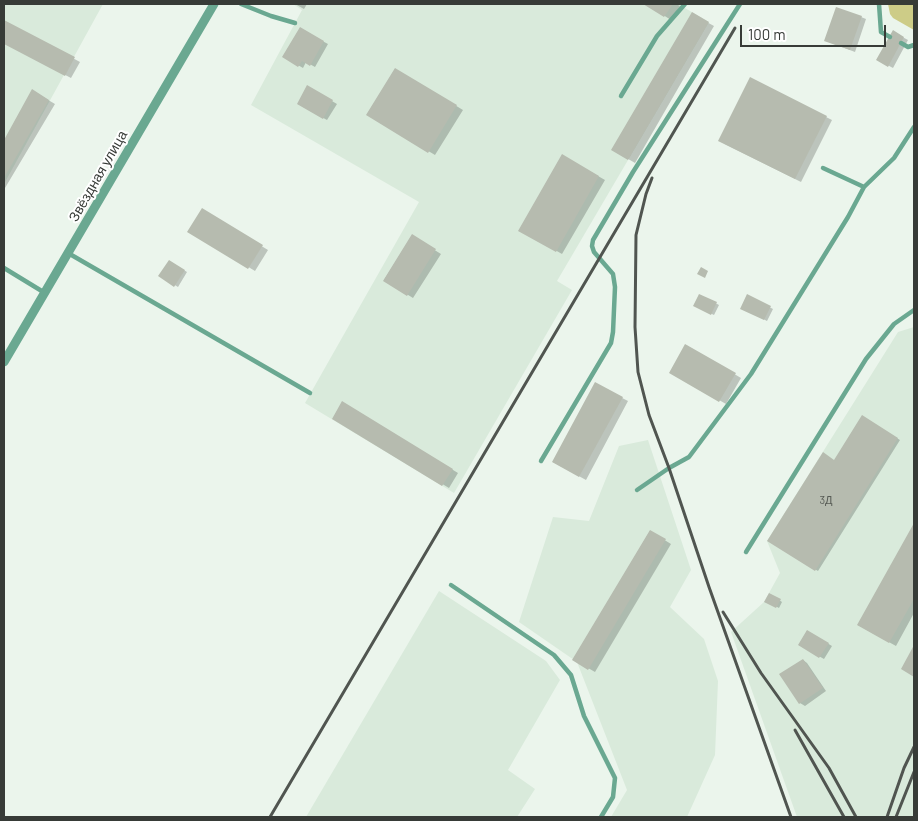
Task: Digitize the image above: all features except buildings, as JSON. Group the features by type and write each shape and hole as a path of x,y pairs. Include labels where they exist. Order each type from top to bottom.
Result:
{"street":[{"name":"Звёздная улица","path":"4,362 214,4"}],"lane":[{"path":"241,4 295,23"},
{"path":"621,96 657,36 684,4"},
{"path":"541,461 611,343 614,323 615,287 613,274 594,252 592,240 740,4"},
{"path":"879,4 881,32 890,36"},
{"path":"901,43 908,47 914,45"},
{"path":"637,490 688,457 751,374 848,217 864,187 894,158 914,127"},
{"path":"823,168 864,187"},
{"path":"68,253 310,393"},
{"path":"4,268 44,293"},
{"path":"746,552 866,359 894,324 914,310"},
{"path":"451,585 554,654 571,675 584,716 615,778 612,797 601,817"}],"shaded area":[{"path":"4,4 103,4 4,184"},
{"path":"293,4 678,4 709,22 557,281 572,290 454,493 305,403 419,202 251,105 302,10"},
{"path":"888,4 914,4 914,30 893,18"},
{"path":"914,327 914,817 797,817 731,632 764,602 780,573 767,541 898,332"},
{"path":"648,440 691,570 670,607 704,639 718,681 715,755 687,817 611,817 627,790 577,662 519,622 553,517 589,521 619,446"},
{"path":"439,591 546,661 560,680 508,770 535,789 517,817 306,817"}],"railway":[{"path":"270,817 735,28"},
{"path":"652,178 636,235 635,327 638,372 649,415 791,817"},
{"path":"723,612 761,673 829,768 856,817"},
{"path":"795,730 844,817"},
{"path":"887,817 904,768 914,747"},
{"path":"896,817 914,772"}]}
